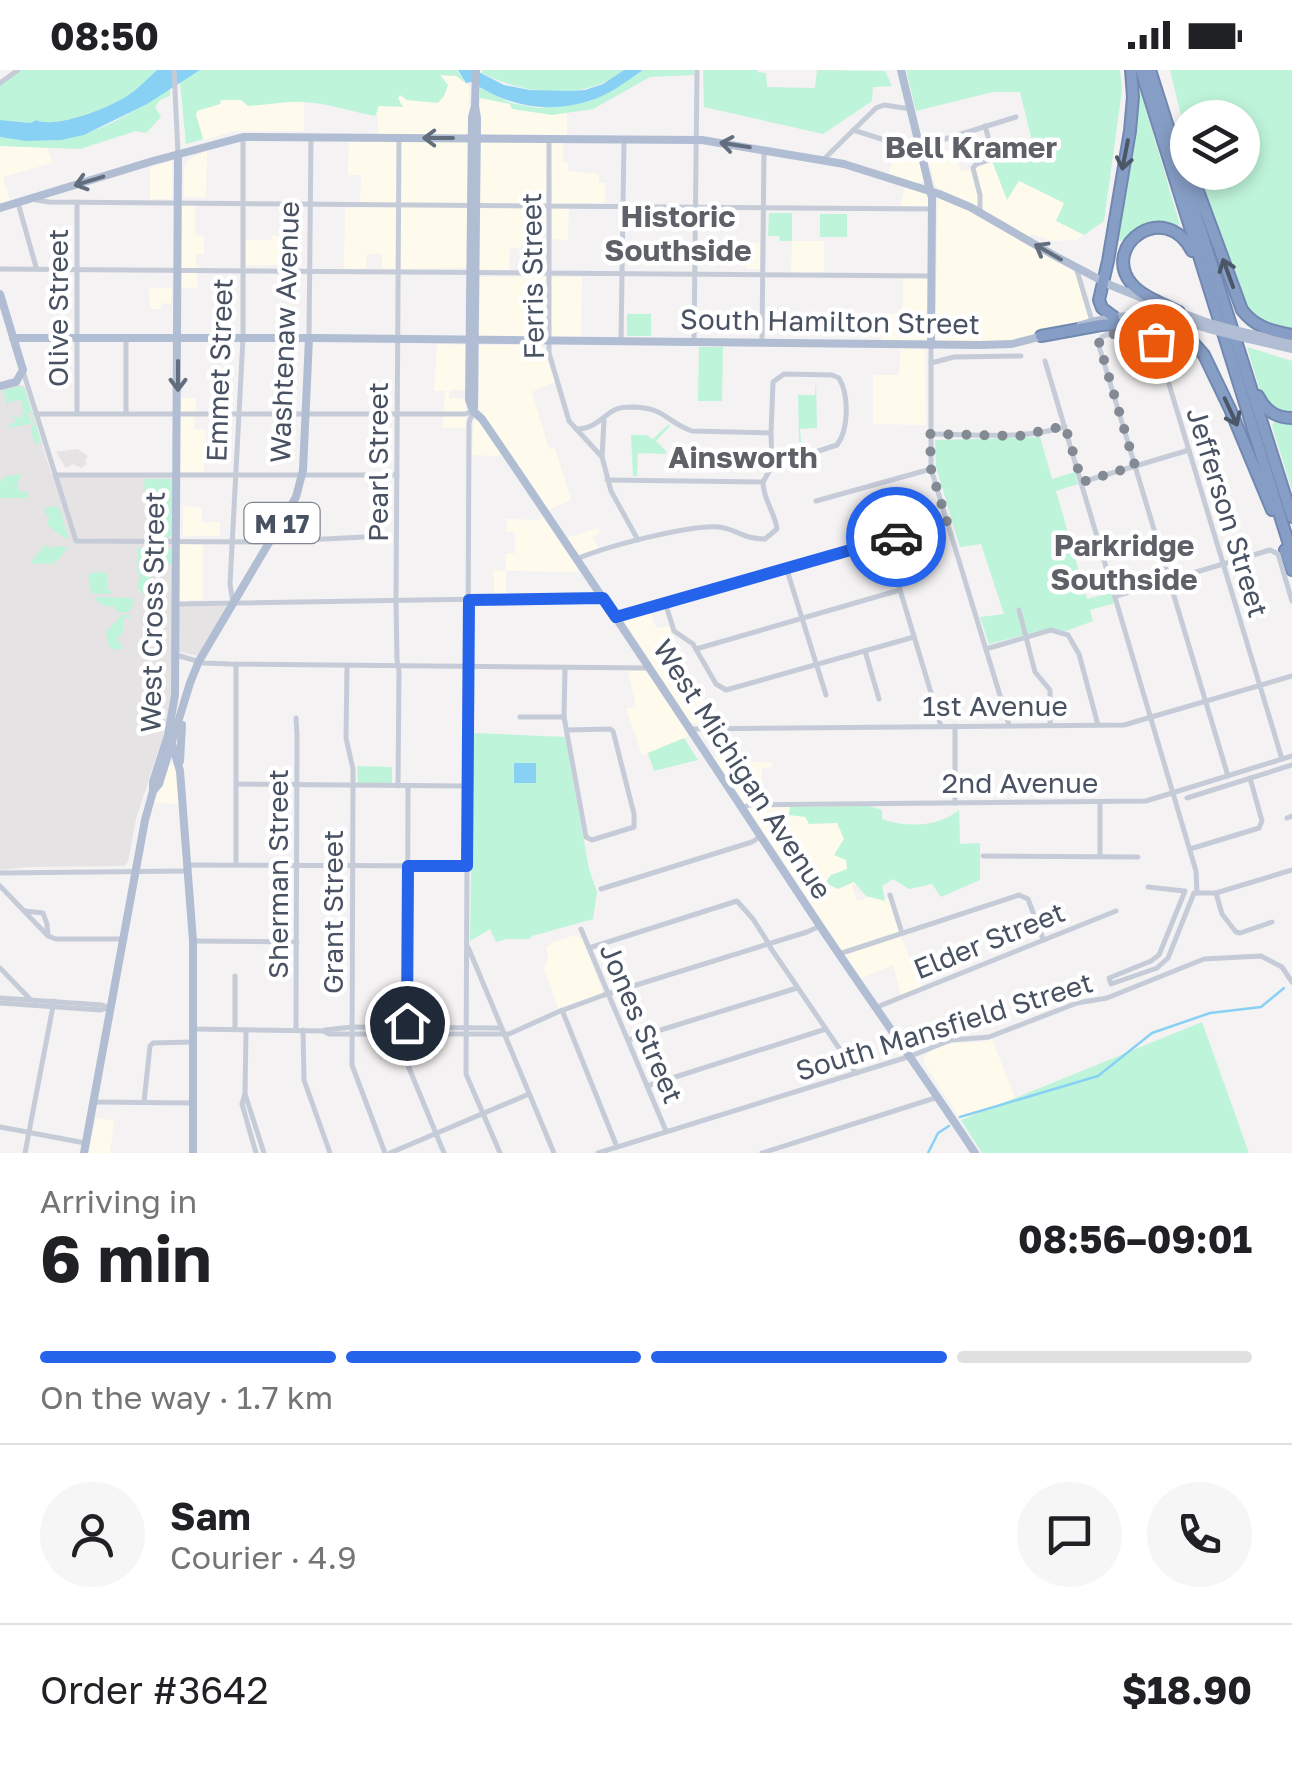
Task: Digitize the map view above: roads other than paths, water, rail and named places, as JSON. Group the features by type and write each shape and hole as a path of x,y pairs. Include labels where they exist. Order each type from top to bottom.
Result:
{"highway":[{"path":"1114,317 1099,304 1132,113 1131,70"},
{"path":"1141,70 1292,554"},
{"path":"1152,70 1170,117"},
{"path":"1152,70 1292,517"},
{"path":"1197,190 1242,310 1261,327 1292,335"},
{"path":"1180,316 1132,285 1124,266 1128,244 1151,228 1174,230 1186,239 1205,275"},
{"path":"1041,336 1133,323 1175,330 1194,342 1204,355 1250,454 1292,570"},
{"path":"1248,378 1266,409 1292,418"}],"main road":[{"path":"473,411 472,117 476,70"},
{"path":"901,70 932,191 931,345"},
{"path":"0,208 242,137 696,140 844,164 932,191 980,212 1103,281 1180,316 1292,346"},
{"name":"West Cross Street","path":"178,154 177,604 170,739 180,770 194,941 192,1153"},
{"path":"0,294 23,370 16,382 0,387"},
{"name":"South Hamilton Street","path":"13,338 1003,345 1114,317 1180,316"},
{"name":"Washtenaw Avenue","path":"84,1148 153,782 199,661 295,500 302,474 309,338"},
{"name":"West Michigan Avenue","path":"473,411 578,559 975,1153"},
{"path":"180,770 187,695"},
{"name":"Washtenaw Avenue","path":"153,791 166,764 170,739"},
{"path":"166,764 172,762 180,770"}],"street":[{"path":"0,83 18,70"},
{"name":"West Cross Street","path":"174,70 178,154"},
{"path":"694,342 697,70"},
{"path":"824,160 882,105 912,109"},
{"path":"853,130 908,148 1016,116"},
{"path":"985,126 994,158"},
{"name":"Emmet Street","path":"233,603 230,584 242,338 242,137"},
{"name":"Washtenaw Avenue","path":"309,338 311,137"},
{"name":"Pearl Street","path":"398,786 399,138"},
{"name":"Ferris Street","path":"549,138 549,353 565,410 576,430 602,457"},
{"path":"622,341 624,139"},
{"path":"980,212 973,168 1024,149"},
{"path":"762,342 764,150"},
{"path":"32,199 932,209"},
{"name":"Olive Street","path":"76,413 77,202"},
{"path":"18,203 37,268"},
{"path":"1076,267 1092,321"},
{"path":"0,269 932,276"},
{"name":"Jefferson Street","path":"1135,466 1099,346 1102,337 1111,334 1132,332 1154,337 1282,759"},
{"path":"126,338 126,413"},
{"path":"931,345 931,469 1008,724"},
{"path":"931,363 954,357 1021,356"},
{"path":"1045,361 1196,870 1196,893 1168,958 1157,968 1111,984 1109,978 1159,955 1185,891"},
{"path":"23,370 74,540 232,542 364,537"},
{"path":"578,559 638,540 710,526 724,527 747,538 765,539 777,529 763,482 772,466 772,390 784,374 832,374 839,378 844,390 842,439 831,449 772,466"},
{"path":"0,387 27,385"},
{"path":"576,430 594,426 620,408 645,407 658,410 692,432 771,434"},
{"path":"36,414 473,411"},
{"path":"473,411 466,1074 500,1153"},
{"path":"605,418 602,457 607,480 638,540"},
{"path":"930,434 1019,436 1065,426"},
{"path":"1082,482 1189,450"},
{"path":"1135,466 1228,776"},
{"path":"816,501 931,469"},
{"path":"54,475 397,474"},
{"path":"607,480 763,482"},
{"path":"616,617 947,522"},
{"path":"885,540 940,726"},
{"path":"1116,596 1270,550 1278,554 1292,601"},
{"path":"786,568 826,695"},
{"path":"696,649 900,590"},
{"path":"177,604 603,598"},
{"path":"666,602 674,631 696,649 716,684 726,690 914,638"},
{"path":"1018,610 1035,672 1050,690 1050,725"},
{"path":"986,649 1051,630 1068,635 1075,643 1098,725"},
{"path":"866,652 879,699"},
{"path":"176,655 236,664 650,668"},
{"path":"236,664 236,864"},
{"name":"Grant Street","path":"347,665 346,738 352,763 352,1065 388,1153"},
{"path":"565,668 564,718 588,839 630,830 636,823 614,731 567,730"},
{"name":"1st Avenue","path":"690,729 1134,724 1292,676"},
{"path":"520,717 564,718"},
{"name":"Sherman Street","path":"296,718 299,1030 304,1080 330,1153"},
{"path":"955,726 955,803"},
{"name":"2nd Avenue","path":"742,808 1146,801 1292,756"},
{"path":"1187,798 1292,766"},
{"path":"1190,849 1262,825 1250,778"},
{"path":"236,784 468,786"},
{"path":"408,786 408,1067 444,1153"},
{"path":"1100,802 1100,856"},
{"path":"602,889 761,836"},
{"path":"983,856 1138,857"},
{"path":"0,873 135,871 236,864 467,866"},
{"path":"1148,887 1216,893 1292,870"},
{"path":"0,886 48,936 124,939"},
{"path":"1216,893 1222,914 1236,932 1272,922"},
{"path":"840,954 1022,895 1028,899 1044,940"},
{"path":"890,896 902,933"},
{"path":"589,948 733,902 741,903 856,1073"},
{"path":"24,911 43,913 48,936"},
{"name":"Elder Street","path":"877,1007 1116,911"},
{"path":"193,1029 329,1028 509,1034 608,994 820,926"},
{"name":"Jones Street","path":"581,930 666,1132"},
{"path":"194,941 297,942"},
{"path":"466,944 554,1153"},
{"name":"South Mansfield Street","path":"598,1153 911,1056 951,1040 989,1038 1077,1002 1107,998 1204,959 1260,956 1282,968 1292,982"},
{"path":"0,968 31,1002"},
{"path":"236,976 236,1030"},
{"path":"628,1040 796,988"},
{"path":"0,1001 109,1008"},
{"path":"25,1153 53,1004"},
{"path":"562,1010 617,1147"},
{"path":"647,1086 826,1029"},
{"path":"246,1030 245,1094 260,1153"},
{"path":"144,1102 153,1042 193,1042"},
{"path":"388,1153 529,1094"},
{"path":"762,1153 938,1097"},
{"path":"94,1102 192,1103"},
{"path":"0,1127 84,1148"}],"water":[{"path":"157,70 200,70 147,104 84,135 26,141 0,137 0,120 56,122 82,116 127,96"},
{"path":"458,70 475,70 504,85 530,90 568,91 603,84 624,70 643,70 596,98 573,105 543,107 513,102 466,83"},
{"path":"514,763 536,763 536,783 514,783"}],"waterway":[{"path":"960,1117 1098,1076 1152,1033 1210,1013 1261,1007 1284,988"},
{"path":"928,1153 938,1133 949,1126"}],"district":[{"name":"Bell Kramer","path":"971,147"},
{"name":"Historic Southside","path":"678,233"},
{"name":"Ainsworth","path":"743,457"},
{"name":"Parkridge Southside","path":"1124,562"}]}
